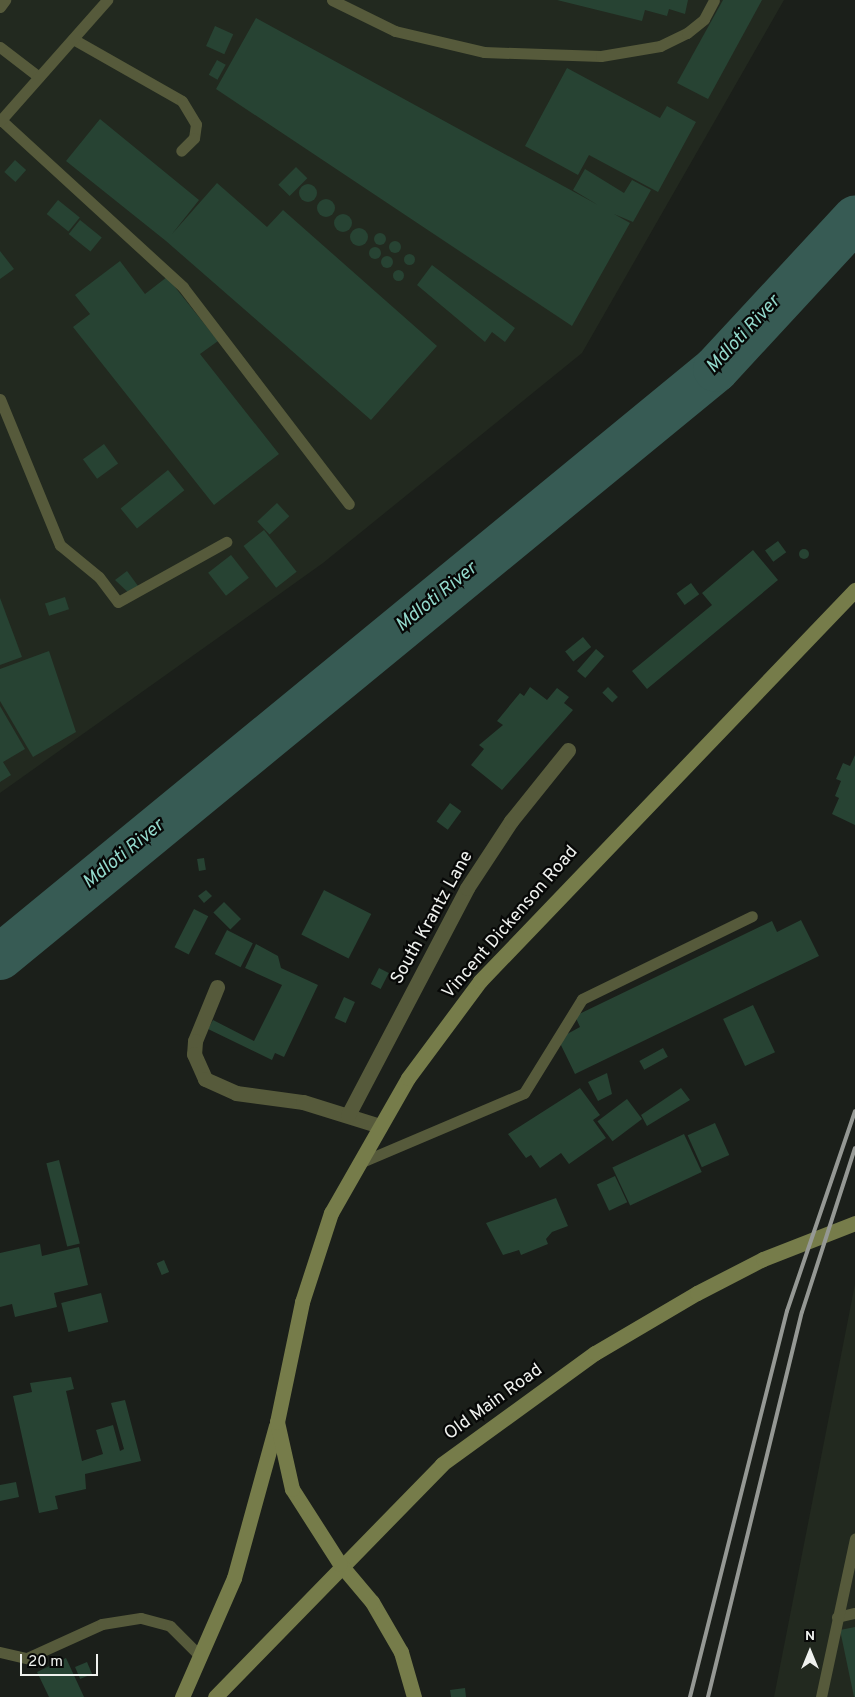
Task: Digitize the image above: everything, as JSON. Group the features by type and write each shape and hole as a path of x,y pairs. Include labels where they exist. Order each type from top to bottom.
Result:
{"main road":[{"name":"Vincent Dickenson Road","path":"414,1697 400,1652 372,1602 340,1564 292,1489 277,1422 302,1302 331,1213 357,1164 408,1078 487,974 855,590"},
{"name":"Old Main Road","path":"215,1697 340,1564 442,1464 595,1353 762,1259 855,1223"},
{"path":"182,1697 234,1578 277,1422"}],"street":[{"name":"South Krantz Lane","path":"348,1115 467,888 511,821 568,750"},
{"path":"217,987 195,1041 194,1054 205,1079 236,1093 302,1102 380,1126"}],"lane":[{"path":"0,7 5,0"},
{"path":"107,0 0,121 183,287 350,504"},
{"path":"332,0 394,31 484,52 602,56 660,46 688,33 704,19 714,0"},
{"path":"73,39 182,101 196,124 194,138 181,151"},
{"path":"0,47 39,76"},
{"path":"0,398 60,545 99,577 114,600 126,601 226,542"},
{"path":"357,1164 524,1093 582,999 752,916"},
{"path":"821,1697 855,1539"},
{"path":"837,1617 855,1613"},
{"path":"0,1652 27,1658 102,1624 141,1618 170,1626 201,1657"}],"shaded area":[{"path":"0,0 784,0 582,353 323,563 0,793"},
{"path":"855,1284 855,1697 774,1697"}],"building":[{"path":"557,0 688,0 685,14 669,9 667,16 645,10 642,21"},
{"path":"723,0 762,0 708,99 677,83"},
{"path":"256,18 598,205 573,190 585,169 624,193 632,180 651,190 633,222 614,214 630,223 572,326 216,89"},
{"path":"215,26 233,34 224,54 206,46"},
{"path":"217,60 226,65 218,80 209,75"},
{"path":"567,68 660,118 667,106 696,122 658,192 589,155 578,175 525,146"},
{"path":"100,119 199,200 172,234 217,183 267,227 283,210 437,346 371,420 166,241 66,161"},
{"path":"15,160 26,170 15,182 4,172"},
{"path":"296,167 307,178 290,196 278,185"},
{"path":"308,184 314,187 317,193 314,199 308,202 302,199 299,193 302,187"},
{"path":"326,199 332,202 335,208 332,214 326,217 320,214 317,208 320,202"},
{"path":"58,200 80,218 68,232 47,214"},
{"path":"343,214 349,217 352,223 349,229 343,232 337,229 334,223 337,217"},
{"path":"80,220 102,238 90,252 69,234"},
{"path":"359,228 365,231 368,237 365,243 359,246 353,243 350,237 353,231"},
{"path":"380,233 386,239 380,245 374,239"},
{"path":"395,241 401,247 395,253 389,247"},
{"path":"375,247 381,253 375,259 369,253"},
{"path":"0,251 14,269 0,279"},
{"path":"409,253 415,259 409,265 403,259"},
{"path":"387,256 393,262 387,268 381,262"},
{"path":"120,261 145,294 167,277 218,341 200,354 279,454 214,505 73,327 90,314 75,295"},
{"path":"432,265 515,328 505,342 492,332 485,342 417,285"},
{"path":"398,269 404,275 398,281 392,275"},
{"path":"104,444 118,463 97,479 83,459"},
{"path":"168,470 184,490 137,529 121,508"},
{"path":"277,503 289,516 270,535 257,521"},
{"path":"264,530 297,572 276,588 244,546"},
{"path":"778,541 786,552 773,562 765,550"},
{"path":"804,549 809,554 804,559 799,554"},
{"path":"753,550 778,580 647,689 632,671 712,605 702,593"},
{"path":"231,555 249,578 226,596 208,573"},
{"path":"127,571 141,590 132,596 115,580"},
{"path":"691,583 699,594 685,605 676,594"},
{"path":"65,597 69,609 49,616 45,603"},
{"path":"0,598 22,657 0,665"},
{"path":"583,637 591,647 573,662 565,651"},
{"path":"596,649 604,656 585,678 577,671"},
{"path":"49,651 76,732 33,757 0,701 0,669"},
{"path":"530,687 547,700 557,688 569,697 564,703 573,710 502,790 471,765 484,749 479,745 503,725 497,721 520,693 524,696"},
{"path":"608,687 618,697 612,703 602,693"},
{"path":"0,706 25,749 3,762 11,775 0,782"},
{"path":"855,755 855,825 832,814 839,798 835,796 841,781 836,779 843,763 850,766"},
{"path":"450,803 461,811 448,830 436,822"},
{"path":"204,858 206,870 199,871 197,859"},
{"path":"206,890 212,896 204,903 198,896"},
{"path":"324,890 371,914 349,959 301,935"},
{"path":"224,902 241,919 230,930 213,913"},
{"path":"194,909 208,916 189,955 174,947"},
{"path":"801,920 819,956 575,1074 558,1039 580,1027 575,1016 772,921 777,932"},
{"path":"227,930 253,943 241,967 215,954"},
{"path":"256,944 278,956 281,968 318,985 284,1057 275,1053 272,1060 208,1029 213,1020 254,1041 282,985 245,968"},
{"path":"379,968 389,973 381,989 371,984"},
{"path":"344,997 355,1002 346,1023 335,1018"},
{"path":"753,1005 775,1052 745,1066 723,1019"},
{"path":"663,1048 668,1057 644,1070 639,1061"},
{"path":"607,1073 612,1094 598,1101 588,1082"},
{"path":"580,1088 600,1115 593,1120 606,1138 569,1164 561,1153 540,1168 531,1155 526,1158 508,1134"},
{"path":"681,1088 690,1100 647,1126 641,1115"},
{"path":"627,1099 642,1119 612,1141 597,1121"},
{"path":"715,1123 729,1155 702,1167 688,1135"},
{"path":"684,1134 702,1172 630,1205 612,1167"},
{"path":"59,1160 80,1243 67,1247 46,1163"},
{"path":"615,1176 627,1202 609,1211 597,1184"},
{"path":"556,1198 568,1226 552,1232 546,1239 548,1244 521,1255 519,1250 503,1255 486,1223"},
{"path":"40,1244 42,1256 79,1247 88,1285 54,1293 57,1307 15,1317 12,1304 0,1307 0,1253"},
{"path":"164,1260 169,1272 162,1275 157,1263"},
{"path":"101,1293 108,1322 68,1332 61,1303"},
{"path":"71,1377 74,1389 66,1391 82,1461 103,1454 96,1430 113,1425 120,1451 124,1449 111,1403 125,1400 141,1461 85,1474 86,1489 55,1496 58,1509 39,1513 13,1396 32,1392 30,1383"},
{"path":"16,1482 19,1497 0,1501 0,1485"},
{"path":"855,1627 855,1697 854,1697 840,1630"},
{"path":"66,1658 84,1697 49,1697 37,1672"},
{"path":"87,1662 92,1674 80,1679 75,1667"},
{"path":"465,1688 466,1697 451,1697 450,1690"}],"waterway":[{"name":"Mdloti River","path":"0,957 716,369 855,219"}],"railway":[{"path":"690,1697 787,1311 855,1111"},
{"path":"708,1697 802,1312 855,1148"}]}
